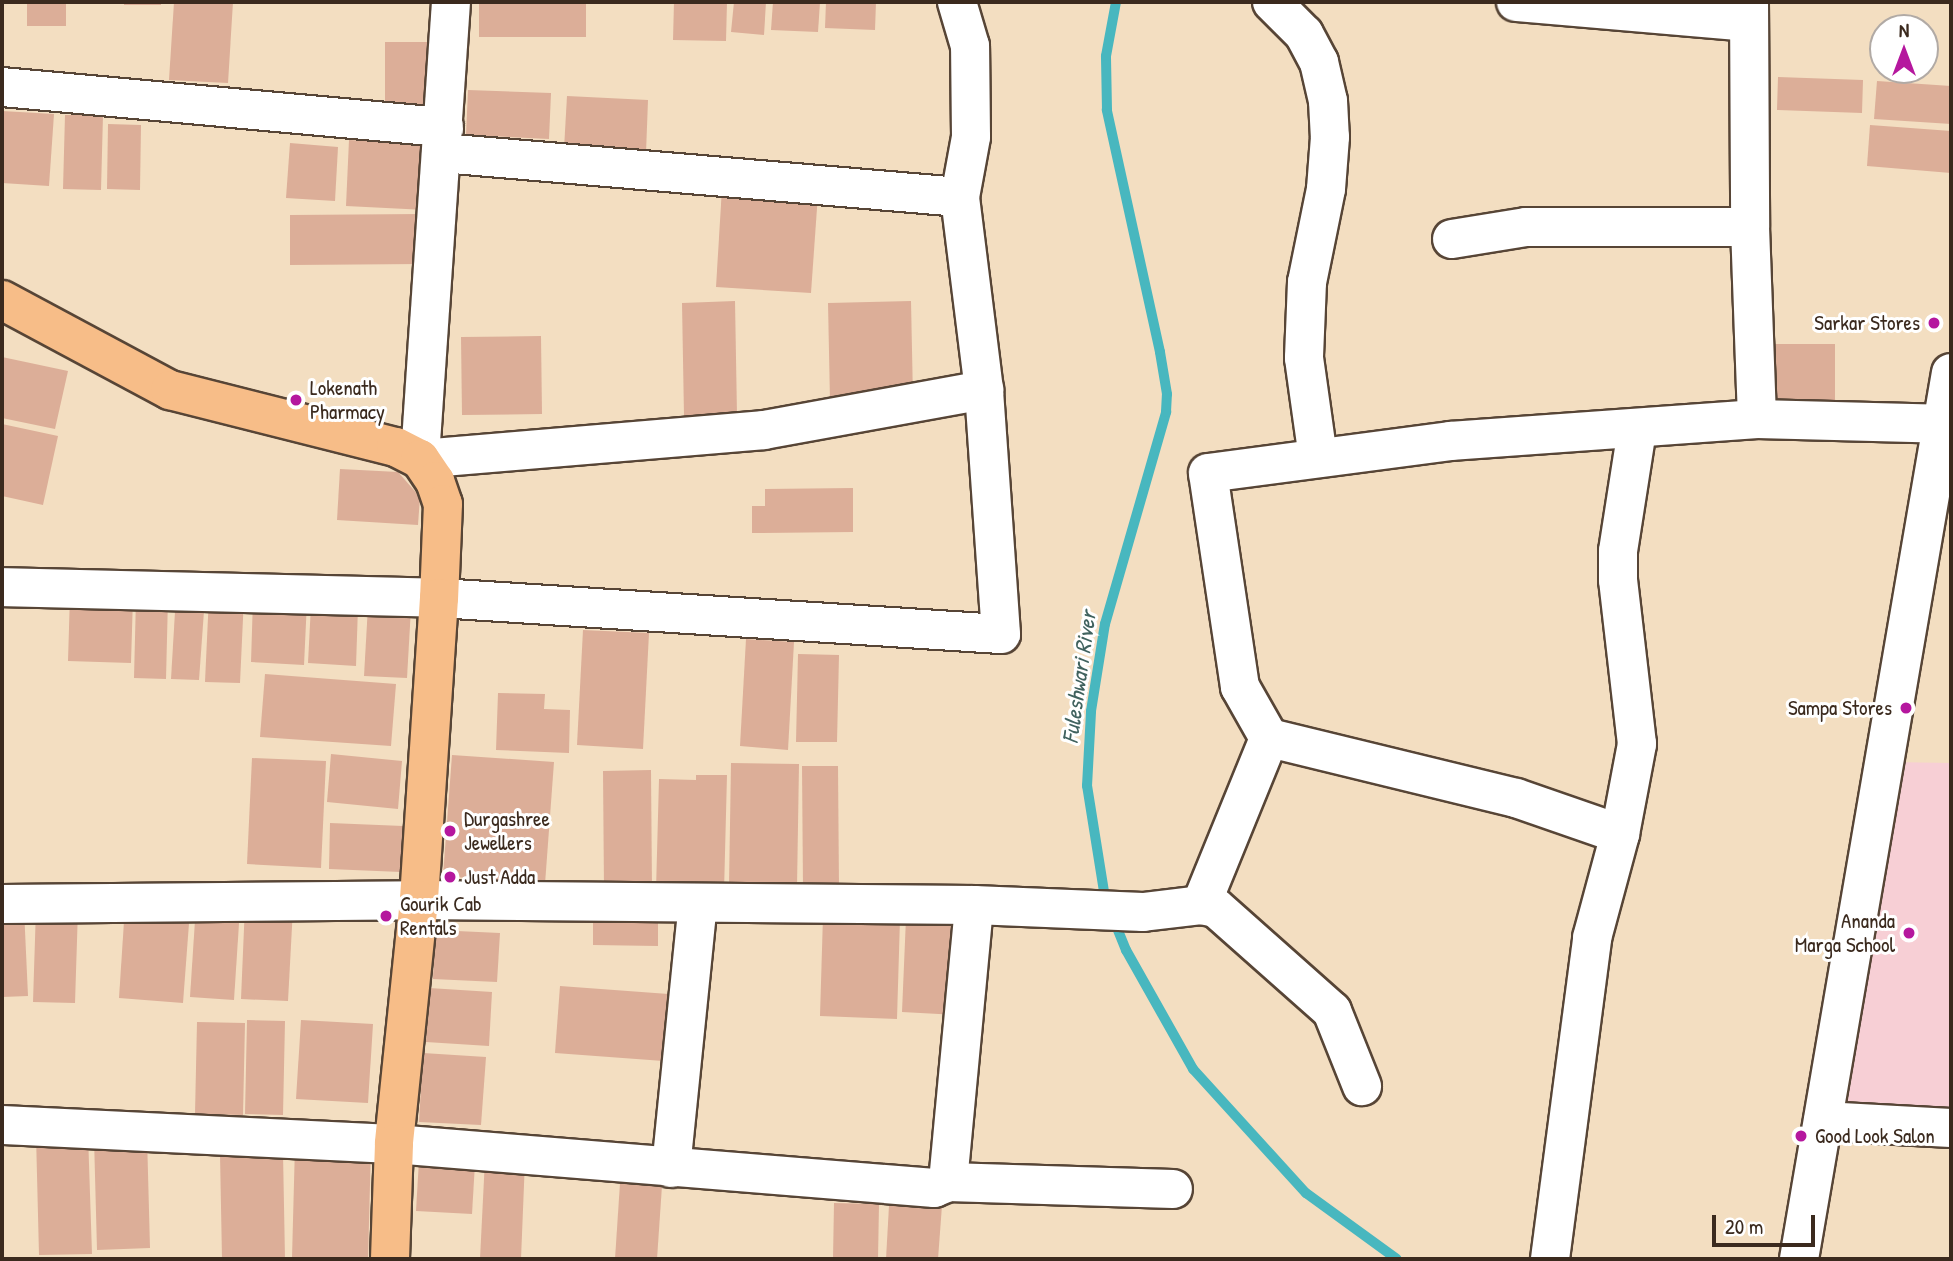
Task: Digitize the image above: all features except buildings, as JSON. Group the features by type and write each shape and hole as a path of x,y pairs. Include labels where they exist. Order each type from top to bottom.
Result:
{"main road":[{"path":"2,300 170,390 366,437 420,459 435,481 443,504 439,598 419,900 394,1144 390,1259"}],"street":[{"path":"451,2 420,459 764,430 984,390"},
{"path":"2,587 439,598 1001,634 984,390 960,197 971,137 970,46 957,2"},
{"path":"1272,2 1304,34 1319,62 1328,101 1330,137 1325,189 1307,282 1304,358 1318,458"},
{"path":"1516,2 1748,12 1750,227 1757,419"},
{"path":"2,87 443,140 960,197"},
{"path":"1452,239 1527,227 1750,227"},
{"path":"1799,1259 1947,424 1951,373"},
{"path":"1620,834 1516,798 1269,738 1240,687 1208,473 1450,441 1757,419 1947,424"},
{"path":"1550,1259 1592,938 1620,834 1637,744 1618,580 1621,529 1637,429"},
{"path":"1201,905 1269,738"},
{"path":"2,904 419,900 974,905 1143,912 1201,905 1216,908 1332,1011 1362,1086"},
{"path":"671,1168 698,903"},
{"path":"948,1182 974,905"},
{"path":"1824,1121 1951,1128"},
{"path":"2,1125 394,1144 934,1188 948,1182 1173,1189"}],"shaded area":[{"name":"Ananda Marga School","path":"1891,762 1951,763 1951,1109 1840,1102"}],"waterway":[{"name":"Fuleshwari River","path":"1106,904 1087,786 1091,711 1105,624 1166,412 1167,394 1107,110 1106,56 1116,2"},
{"name":"Fuleshwari River","path":"1113,918 1126,950 1193,1069 1306,1193 1397,1259"}],"place":[{"name":"Sarkar Stores","path":"1934,323"},
{"name":"Lokenath Pharmacy","path":"296,400"},
{"name":"Sampa Stores","path":"1906,708"},
{"name":"Durgashree Jewellers","path":"450,831"},
{"name":"Just Adda","path":"450,877"},
{"name":"Gourik Cab Rentals","path":"386,916"},
{"name":"Ananda Marga School","path":"1909,933"},
{"name":"Good Look Salon","path":"1801,1136"}]}
